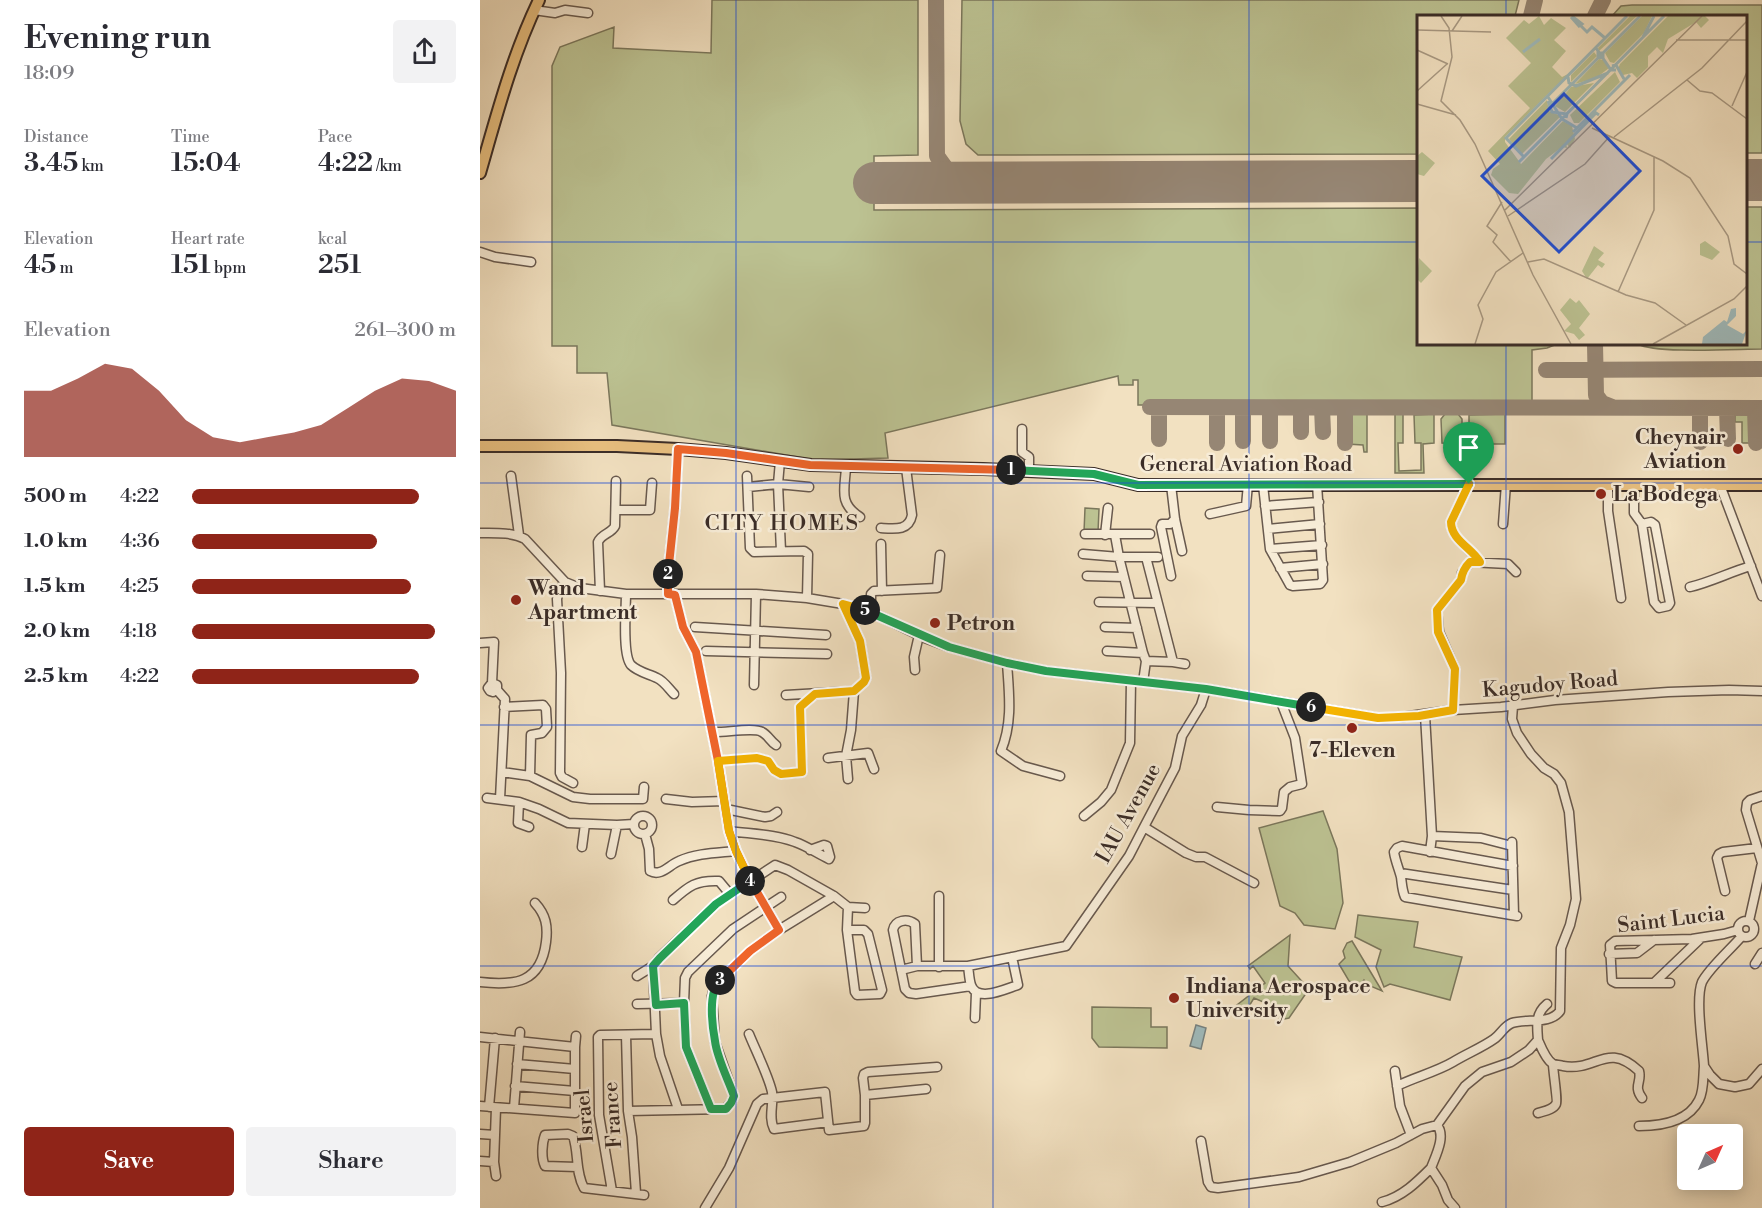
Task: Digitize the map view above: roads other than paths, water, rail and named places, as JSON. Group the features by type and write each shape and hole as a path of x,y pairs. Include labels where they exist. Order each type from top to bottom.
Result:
{"main road":[{"path":"480,173 501,95 519,44 537,5"},
{"name":"General Aviation Road","path":"480,446 617,446 678,449 846,467 1094,474 1138,485 1762,484"}],"street":[{"path":"537,5 555,13 565,10 588,13"},
{"path":"480,252 495,257 531,262"},
{"path":"1022,429 1022,452 1029,457 1029,471"},
{"path":"678,449 669,561 671,595 683,627 696,652 718,761 729,831 750,880 779,930"},
{"path":"780,461 778,484 781,551"},
{"path":"846,467 844,499 852,512 860,517"},
{"path":"881,528 903,528 911,520 906,468"},
{"path":"511,476 519,535"},
{"path":"747,476 750,548 754,552 804,551 808,554 807,598"},
{"path":"600,591 598,542 602,535 615,528 616,481"},
{"path":"616,510 650,510 652,483"},
{"path":"748,487 778,484 809,487"},
{"path":"1210,514 1246,506 1248,504 1248,484"},
{"path":"1263,485 1270,549 1292,586 1320,584 1323,580 1317,484"},
{"path":"1469,484 1451,522 1451,527 1456,537 1480,562"},
{"path":"1503,524 1506,484"},
{"path":"1608,484 1611,535 1621,598"},
{"path":"1634,484 1634,513 1642,524 1654,602 1659,608 1668,606 1670,603 1655,525 1651,522 1642,524"},
{"path":"1720,484 1762,596"},
{"path":"1171,485 1182,552"},
{"path":"1265,506 1319,502"},
{"path":"1108,508 1110,535 1119,557 1144,657 1143,682"},
{"path":"1172,576 1161,527 1162,524 1170,524 1175,519"},
{"path":"1268,529 1320,524"},
{"path":"480,532 519,535 532,545 565,582 559,590 557,599 561,673 560,773 562,777 573,783"},
{"path":"1085,534 1150,534"},
{"path":"881,544 882,591"},
{"path":"1270,549 1322,544"},
{"path":"1083,554 1158,557"},
{"path":"871,612 872,592 936,588 940,555"},
{"path":"1146,557 1173,662"},
{"path":"1648,563 1662,561"},
{"path":"1453,710 1455,669 1438,632 1437,610 1461,580 1462,573 1470,562 1508,564 1516,572"},
{"path":"1280,568 1323,564"},
{"path":"1690,586 1702,584 1729,572 1751,566"},
{"path":"1087,576 1124,577"},
{"name":"Kagudoy Road","path":"565,582 580,588 626,594 756,594 807,598 843,604 871,612 949,647 1007,663 1046,671 1206,689 1378,718 1555,700 1668,692 1762,691"},
{"path":"626,594 625,627 629,661 632,666 661,681 674,694"},
{"path":"754,685 756,594"},
{"path":"1099,602 1157,603"},
{"path":"786,695 854,691 864,682 866,678 860,641 843,604"},
{"path":"694,627 826,635"},
{"path":"1105,627 1137,628"},
{"path":"915,670 914,657 919,635"},
{"path":"480,643 494,642 489,688 505,699 500,799"},
{"path":"706,651 827,654"},
{"path":"1107,651 1185,664"},
{"path":"1007,663 1010,693 1009,722 1001,750 1023,766 1060,776"},
{"path":"1084,816 1111,790 1130,743 1131,681"},
{"name":"IAU Avenue","path":"1012,957 1066,946 1128,856 1144,827 1175,768 1182,736 1201,705 1206,689"},
{"path":"848,779 846,756 854,691"},
{"path":"718,761 757,758 768,761 774,770 781,774 802,772 800,707 815,694"},
{"path":"1217,807 1280,811 1284,792 1302,784 1295,738 1281,702"},
{"path":"504,707 543,705 546,709 547,727 542,733 531,735 530,776"},
{"path":"1397,1086 1450,1064 1494,1039 1507,1026 1526,1020 1537,1021 1551,1018 1560,1011 1561,948 1570,925 1576,899 1569,812 1561,783 1531,754 1517,733 1512,719 1513,705"},
{"path":"1425,715 1432,837 1430,852"},
{"path":"712,732 760,730 776,745"},
{"path":"828,758 868,753 874,769"},
{"path":"502,772 530,776 573,797 643,799"},
{"path":"643,817 644,787"},
{"path":"1749,921 1762,863 1746,810 1750,800 1762,796"},
{"path":"487,798 519,802 539,808 567,823 634,824"},
{"path":"666,799 725,805 765,817 777,812"},
{"path":"519,802 518,823 529,827"},
{"path":"634,824 637,819 648,818 651,829 645,834"},
{"path":"582,847 585,824"},
{"path":"634,824 637,831 645,834"},
{"path":"611,854 616,825"},
{"path":"1144,827 1186,853 1196,857 1205,857 1254,883"},
{"path":"729,831 783,839 810,850"},
{"path":"645,834 649,849 648,866 654,873 660,873 670,865 692,855 736,851"},
{"path":"1432,837 1481,838 1512,844 1513,866 1513,890 1515,916 1405,897 1394,852 1402,846 1513,866"},
{"path":"1725,891 1717,858 1719,854 1757,848"},
{"path":"637,976 653,966 729,893 775,865 834,896 848,907 865,908"},
{"path":"1400,873 1513,890"},
{"path":"672,900 691,885 705,880 719,881 729,893"},
{"path":"628,1111 726,1109 734,1096 715,1042 712,996 715,985 750,951 834,896"},
{"path":"939,896 939,967"},
{"path":"711,1109 686,1047 685,978 688,972 732,928 781,897"},
{"path":"480,982 508,984 531,975 540,964 544,956 547,925 543,912 535,903"},
{"path":"847,930 864,930 868,934 882,990 880,994 857,995 855,992 847,930 848,907"},
{"path":"901,970 917,966 968,966 1012,957 1018,985 982,995 973,989 909,993 905,989 901,970 893,930 894,925 901,921 915,924 917,966"},
{"path":"1740,933 1750,936 1758,931 1749,921"},
{"path":"1639,1126 1668,1123 1691,1110 1700,1097 1704,1066 1699,998 1701,985 1740,933 1741,922 1749,921"},
{"name":"Saint Lucia","path":"1655,982 1616,983 1612,981 1610,945 1615,941 1701,938 1740,933"},
{"path":"1655,982 1701,938"},
{"path":"1609,954 1637,953 1654,940"},
{"path":"1755,964 1762,953"},
{"path":"653,966 656,1034 660,1056 678,1109"},
{"path":"968,966 973,989 975,1018"},
{"path":"1655,982 1670,983"},
{"path":"637,1004 684,1003"},
{"path":"1538,1113 1552,1109 1556,1104 1553,1064 1538,1040 1538,1014 1547,1004"},
{"path":"626,1035 656,1034"},
{"path":"749,1034 770,1086 774,1129 828,1122"},
{"name":"Israel","path":"612,1191 599,1115 598,1037 600,1035 626,1035"},
{"name":"France","path":"612,1191 640,1194 628,1111 626,1035"},
{"path":"480,1037 519,1036 575,1047"},
{"path":"514,1108 519,1036"},
{"path":"488,1107 575,1113 576,1036"},
{"path":"495,1038 488,1107 495,1135 496,1176"},
{"path":"1437,1125 1465,1086 1482,1072 1511,1062 1529,1050 1538,1040"},
{"path":"1553,1064 1580,1066 1613,1056 1625,1060 1639,1071 1637,1085 1638,1093 1642,1098"},
{"path":"517,1064 575,1069"},
{"path":"1704,1066 1719,1084 1735,1087 1749,1084 1762,1069"},
{"path":"705,1208 729,1168 757,1104 763,1099 825,1092 830,1131 864,1126 866,1095 864,1074 868,1071 937,1067"},
{"path":"1395,1071 1400,1106 1411,1135"},
{"path":"515,1086 574,1091"},
{"path":"866,1095 926,1089"},
{"path":"1201,1141 1208,1182 1211,1187 1218,1188 1299,1177 1350,1162 1434,1124 1437,1125"},
{"path":"1382,1202 1402,1194 1431,1168 1440,1139 1441,1131 1437,1125"},
{"path":"480,1134 495,1135"},
{"path":"577,1167 545,1166 543,1140 545,1135 568,1134 573,1136 577,1167 584,1188 612,1191"},
{"path":"480,1161 494,1162"},
{"path":"1431,1168 1448,1200 1455,1208"}],"water":[{"path":"1196,1025 1206,1028 1201,1049 1190,1046"}],"place":[{"name":"Cheynair Aviation","path":"1738,449"},
{"name":"La Bodega","path":"1601,494"},
{"name":"Wand Apartment","path":"516,600"},
{"name":"Petron","path":"935,623"},
{"name":"7-Eleven","path":"1352,728"},
{"name":"Indiana Aerospace University","path":"1174,998"}],"district":[{"name":"CITY HOMES","path":"782,522"}]}
